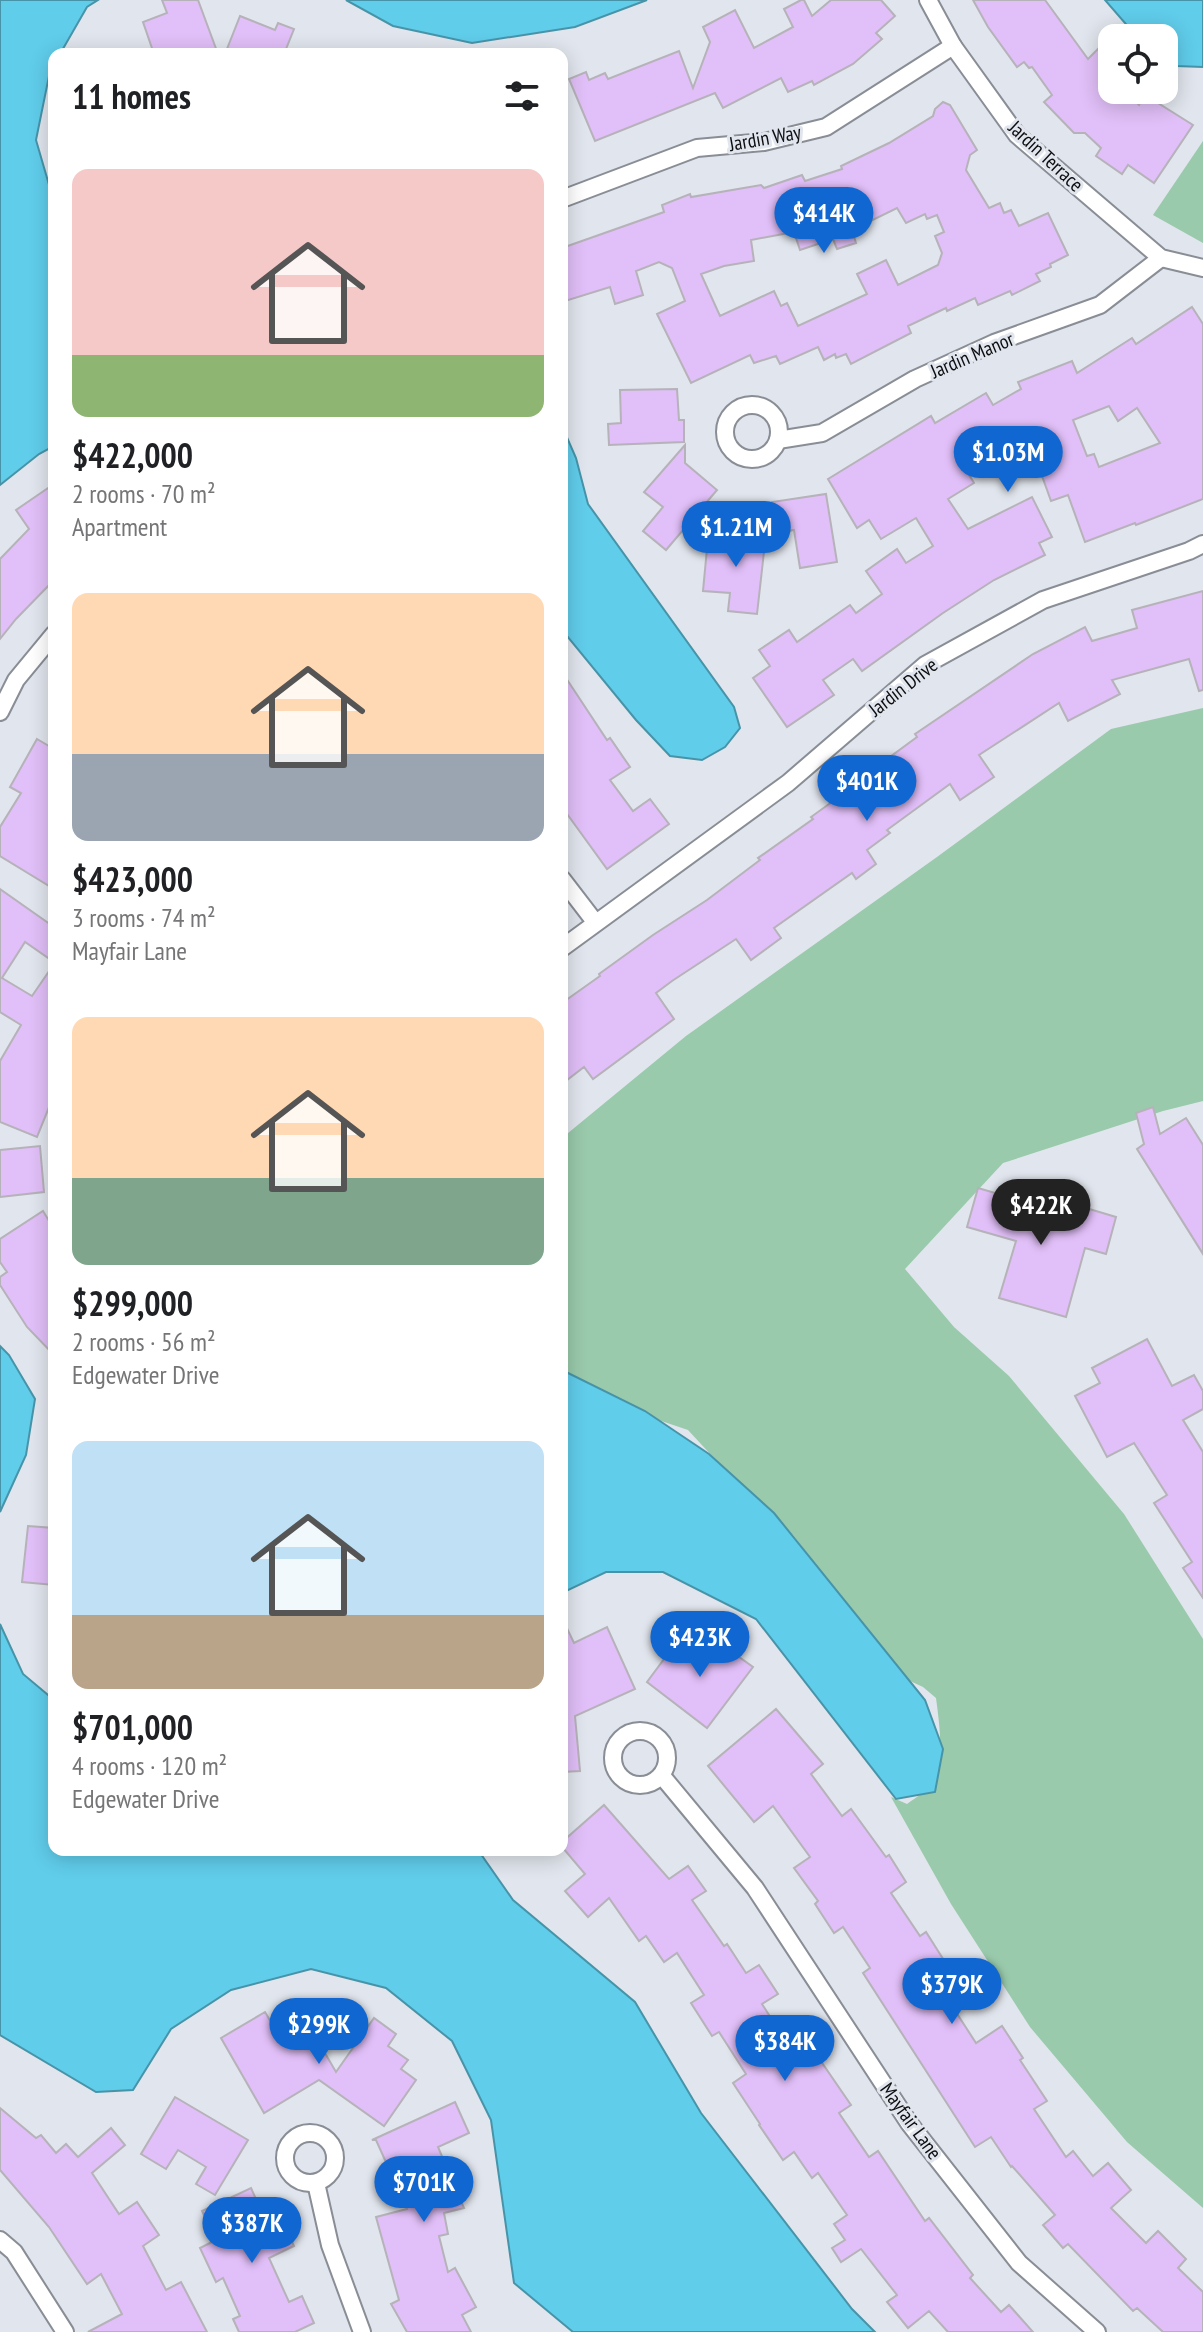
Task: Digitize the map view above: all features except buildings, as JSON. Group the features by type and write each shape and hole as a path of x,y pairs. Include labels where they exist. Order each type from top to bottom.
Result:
{"street":[{"name":"Jardin Terrace","path":"928,0 953,46 1017,135 1161,258 1203,268"},
{"name":"Jardin Way","path":"568,197 697,148 764,142 826,127 953,46"},
{"name":"Jardin Manor","path":"778,440 822,433 915,379 994,343 1100,305 1161,258"},
{"name":"Jardin Drive","path":"568,943 788,783 925,665 1043,600 1203,544"},
{"path":"0,712 16,680 48,641"},
{"path":"568,887 595,922"},
{"name":"Mayfair Lane","path":"662,1776 755,1888 909,2123 1019,2263 1097,2332"},
{"path":"316,2183 330,2245 362,2332"},
{"path":"0,2240 14,2252 65,2332"}],"green space":[{"path":"1203,141 1203,243 1153,215"},
{"path":"1203,708 1203,1101 1003,1163 905,1269 954,1327 1009,1376 1124,1514 1203,1639 1203,2208 1127,2142 1030,2027 951,1904 891,1797 907,1804 928,1789 936,1777 940,1749 936,1698 923,1687 880,1667 841,1618 817,1566 793,1535 775,1524 688,1430 605,1402 568,1384 568,1133 686,1036 1111,729"}],"water":[{"path":"0,0 98,0 87,7 63,48 48,48 48,81 36,140 48,181 48,449 0,485"},
{"path":"346,0 647,0 575,27 472,43 393,26"},
{"path":"1105,0 1203,0 1203,67 1178,66 1178,24 1126,24"},
{"path":"568,440 588,504 734,707 740,728 725,747 702,760 670,756 568,637"},
{"path":"0,1346 9,1355 35,1399 26,1455 0,1512"},
{"path":"568,1373 645,1411 709,1454 774,1513 925,1700 943,1749 935,1792 896,1799 756,1619 663,1572 606,1572 568,1590"},
{"path":"0,1624 23,1674 48,1695 48,1856 482,1856 513,1900 635,2002 701,2113 852,2309 875,2332 573,2332 514,2283 491,2120 452,2041 386,1988 311,1969 231,1990 171,2029 133,2090 96,2092 0,2035"}]}
